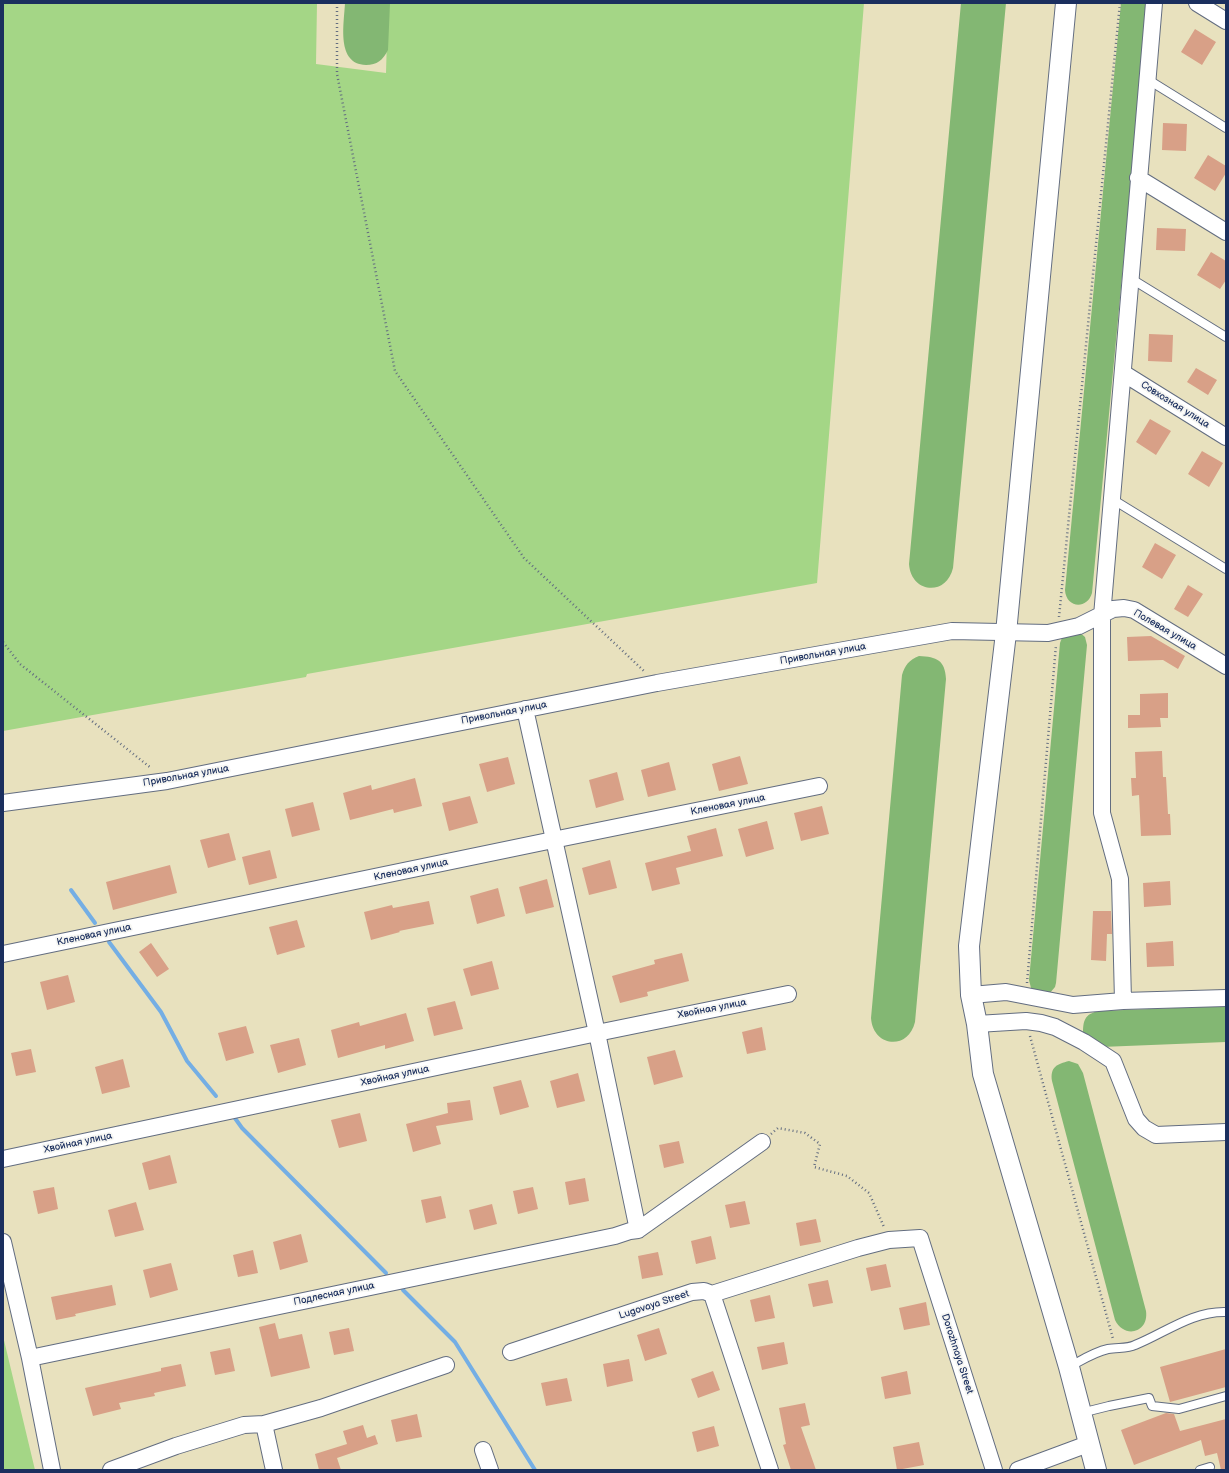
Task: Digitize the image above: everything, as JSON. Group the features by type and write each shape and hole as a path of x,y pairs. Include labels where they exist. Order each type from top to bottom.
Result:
{"street":[{"path":"1066,3 1006,633 969,946 972,995 983,1074 1068,1367 1096,1470"},
{"path":"1123,1001 1120,879 1102,813 1102,616 1154,3"},
{"path":"1196,3 1226,21"},
{"path":"1138,178 1226,232"},
{"name":"Совхозная улица","path":"1123,373 1226,437"},
{"name":"Полевая улица","path":"1058,631 1079,626 1102,616 1113,609 1124,608 1134,610 1226,666"},
{"name":"Привольная улица","path":"3,803 167,781 657,683 952,631 1048,633 1058,631"},
{"path":"525,709 597,1033 638,1230 762,1142"},
{"name":"Кленовая улица","path":"3,954 819,786"},
{"path":"972,995 1006,992 1073,1005 1123,1001 1226,998"},
{"name":"Хвойная улица","path":"3,1159 788,994"},
{"path":"977,1024 1026,1021 1041,1023 1055,1027 1084,1042 1113,1061 1136,1119 1144,1128 1156,1135 1226,1132"},
{"name":"Подлесная улица","path":"30,1358 638,1230"},
{"name":"Dorozhnaya Street","path":"889,1240 920,1238 994,1470"},
{"path":"770,1470 712,1294 858,1248 889,1240"},
{"path":"3,1242 30,1358 52,1470"},
{"name":"Lugovaya Street","path":"511,1352 692,1292 704,1291 712,1294"},
{"path":"111,1470 176,1446 244,1425 264,1424 321,1408 446,1365"},
{"path":"264,1424 274,1470"},
{"path":"1018,1470 1088,1444"},
{"path":"483,1450 490,1470"}],"lane":[{"path":"1147,79 1226,128"},
{"path":"1130,278 1226,337"},
{"path":"1112,499 1226,569"},
{"path":"1068,1367 1098,1352 1133,1346 1198,1315 1226,1312"},
{"path":"1080,1413 1149,1398 1152,1406 1179,1409 1226,1396"},
{"path":"1200,1470 1210,1467"}],"path":[{"path":"337,3 337,74 395,371 524,558 657,683"},
{"path":"1026,996 1058,631 1120,3"},
{"path":"3,642 20,664 167,781"},
{"path":"1026,1021 1115,1348"},
{"path":"762,1142 778,1128 805,1134 820,1144 814,1167 847,1176 870,1193 889,1240"}],"green space":[{"path":"3,3 317,3 316,64 386,73 388,3 864,3 817,583 307,674 306,677 3,731"},
{"path":"345,3 390,3 388,50 384,57 376,63 366,65 356,63 350,58 346,50 343,32"},
{"path":"961,3 1006,3 953,568 949,577 943,584 937,587 929,588 922,586 916,581 911,574 909,564"},
{"path":"1121,3 1148,3 1092,593 1086,602 1077,605 1069,600 1066,596 1065,590"},
{"path":"1078,631 1085,637 1087,645 1056,983 1055,987 1049,994 1033,992 1029,980 1060,643 1063,635"},
{"path":"919,656 931,657 939,661 944,668 946,679 915,1022 911,1031 905,1038 899,1041 891,1042 884,1040 878,1035 873,1028 871,1018 902,675 908,663"},
{"path":"1226,1006 1226,1042 1101,1047 1083,1035 1085,1019 1094,1012"},
{"path":"1069,1061 1078,1064 1083,1073 1146,1311 1144,1324 1140,1329 1135,1331 1124,1330 1115,1320 1052,1081 1053,1069 1061,1063"},
{"path":"3,1336 35,1470 3,1470"}],"building":[{"path":"1195,29 1216,42 1202,65 1181,52"},
{"path":"1163,123 1187,124 1186,151 1162,150"},
{"path":"1208,155 1226,166 1226,173 1215,191 1194,178"},
{"path":"1157,228 1186,229 1185,251 1156,250"},
{"path":"1211,252 1226,261 1226,280 1220,289 1197,275"},
{"path":"1149,334 1173,335 1172,362 1148,361"},
{"path":"1196,368 1217,380 1208,395 1187,382"},
{"path":"1150,419 1171,431 1156,455 1136,442"},
{"path":"1202,451 1223,463 1209,487 1188,474"},
{"path":"1155,543 1176,555 1162,579 1142,567"},
{"path":"1188,585 1203,594 1188,617 1174,609"},
{"path":"1151,636 1185,656 1178,669 1163,660 1128,661 1127,637"},
{"path":"1168,693 1168,718 1160,718 1161,727 1128,728 1128,715 1140,715 1140,694"},
{"path":"1162,751 1163,777 1166,777 1171,835 1141,836 1139,795 1132,796 1131,778 1136,778 1135,752"},
{"path":"740,756 748,784 719,791 712,764"},
{"path":"508,757 515,784 487,792 479,764"},
{"path":"669,762 676,790 648,797 641,770"},
{"path":"617,772 624,800 596,808 589,780"},
{"path":"415,778 422,806 394,813 393,809 350,820 343,793 371,785 372,790"},
{"path":"470,796 478,823 449,831 442,803"},
{"path":"313,802 320,830 292,837 285,809"},
{"path":"822,806 829,834 801,841 794,813"},
{"path":"767,821 774,849 746,857 738,829"},
{"path":"716,828 723,856 676,868 680,884 652,891 645,863 691,851 687,836"},
{"path":"229,833 236,860 208,868 200,840"},
{"path":"270,850 277,878 249,885 242,857"},
{"path":"610,860 617,888 589,895 582,868"},
{"path":"170,865 177,893 113,910 106,882"},
{"path":"547,879 554,907 526,914 519,887"},
{"path":"1170,881 1171,905 1144,907 1143,883"},
{"path":"498,888 505,916 477,924 470,896"},
{"path":"429,901 434,924 399,931 400,932 371,940 364,912 392,905 393,908"},
{"path":"1093,911 1111,911 1112,934 1107,934 1106,961 1091,960"},
{"path":"297,920 305,947 277,955 269,927"},
{"path":"1173,941 1174,966 1147,967 1146,943"},
{"path":"151,943 169,969 157,977 139,952"},
{"path":"682,953 689,981 647,992 648,996 620,1003 612,976 655,964 654,960"},
{"path":"492,961 499,989 471,996 463,969"},
{"path":"68,975 75,1002 47,1010 40,982"},
{"path":"455,1001 463,1029 434,1036 427,1008"},
{"path":"406,1013 414,1041 385,1049 385,1045 338,1058 331,1030 359,1022 360,1026"},
{"path":"246,1026 254,1053 226,1061 218,1033"},
{"path":"762,1027 766,1050 747,1054 742,1032"},
{"path":"299,1038 306,1065 278,1073 270,1045"},
{"path":"31,1049 36,1072 16,1076 11,1053"},
{"path":"675,1050 683,1077 654,1085 647,1057"},
{"path":"123,1059 130,1087 102,1094 95,1067"},
{"path":"578,1073 585,1101 557,1108 550,1081"},
{"path":"521,1080 529,1107 500,1115 493,1087"},
{"path":"470,1100 473,1120 436,1126 441,1144 413,1152 406,1124 448,1113 447,1103"},
{"path":"360,1113 367,1141 339,1148 331,1120"},
{"path":"679,1141 684,1163 664,1168 659,1145"},
{"path":"170,1155 177,1183 149,1190 142,1163"},
{"path":"585,1178 589,1201 569,1205 565,1182"},
{"path":"54,1187 58,1209 38,1214 33,1191"},
{"path":"533,1187 538,1209 518,1214 513,1191"},
{"path":"441,1196 446,1218 426,1223 421,1200"},
{"path":"745,1201 750,1224 730,1228 725,1205"},
{"path":"136,1202 144,1230 115,1237 108,1210"},
{"path":"492,1204 497,1224 474,1230 469,1210"},
{"path":"816,1219 821,1242 800,1246 796,1223"},
{"path":"301,1234 308,1262 280,1270 273,1242"},
{"path":"711,1236 716,1259 696,1264 691,1241"},
{"path":"253,1250 258,1273 238,1277 233,1255"},
{"path":"658,1252 663,1275 642,1279 638,1256"},
{"path":"171,1263 178,1290 150,1298 143,1270"},
{"path":"886,1264 891,1287 871,1291 866,1268"},
{"path":"828,1280 833,1303 813,1307 808,1284"},
{"path":"112,1285 116,1305 75,1314 76,1316 56,1320 51,1297"},
{"path":"770,1295 775,1318 755,1322 750,1300"},
{"path":"926,1302 930,1325 904,1330 899,1308"},
{"path":"275,1323 279,1339 302,1334 310,1368 271,1377 259,1327"},
{"path":"349,1328 354,1351 334,1355 329,1332"},
{"path":"659,1328 667,1354 645,1361 637,1335"},
{"path":"784,1342 788,1364 762,1370 757,1347"},
{"path":"230,1348 235,1371 215,1375 210,1352"},
{"path":"1226,1349 1226,1387 1170,1402 1160,1367"},
{"path":"629,1359 633,1381 607,1387 603,1364"},
{"path":"181,1364 186,1386 154,1393 155,1396 119,1403 121,1409 93,1416 85,1388 161,1371 161,1368"},
{"path":"713,1371 720,1390 698,1398 691,1379"},
{"path":"907,1371 911,1394 885,1399 881,1377"},
{"path":"567,1378 572,1401 546,1406 541,1383"},
{"path":"805,1403 810,1425 801,1427 816,1470 791,1470 783,1445 786,1444 779,1408"},
{"path":"1166,1413 1174,1414 1180,1431 1226,1419 1226,1470 1221,1470 1217,1453 1205,1456 1201,1440 1134,1465 1121,1430"},
{"path":"417,1414 422,1437 396,1442 391,1420"},
{"path":"363,1425 367,1438 375,1435 378,1444 337,1458 341,1470 319,1470 315,1454 347,1444 343,1431"},
{"path":"714,1426 719,1446 697,1452 692,1432"},
{"path":"919,1442 924,1465 897,1470 893,1447"}],"waterway":[{"path":"71,890 95,923"},
{"path":"109,942 161,1012 187,1061 216,1096"},
{"path":"232,1114 242,1128 386,1273"},
{"path":"403,1290 455,1342 535,1470"}]}
